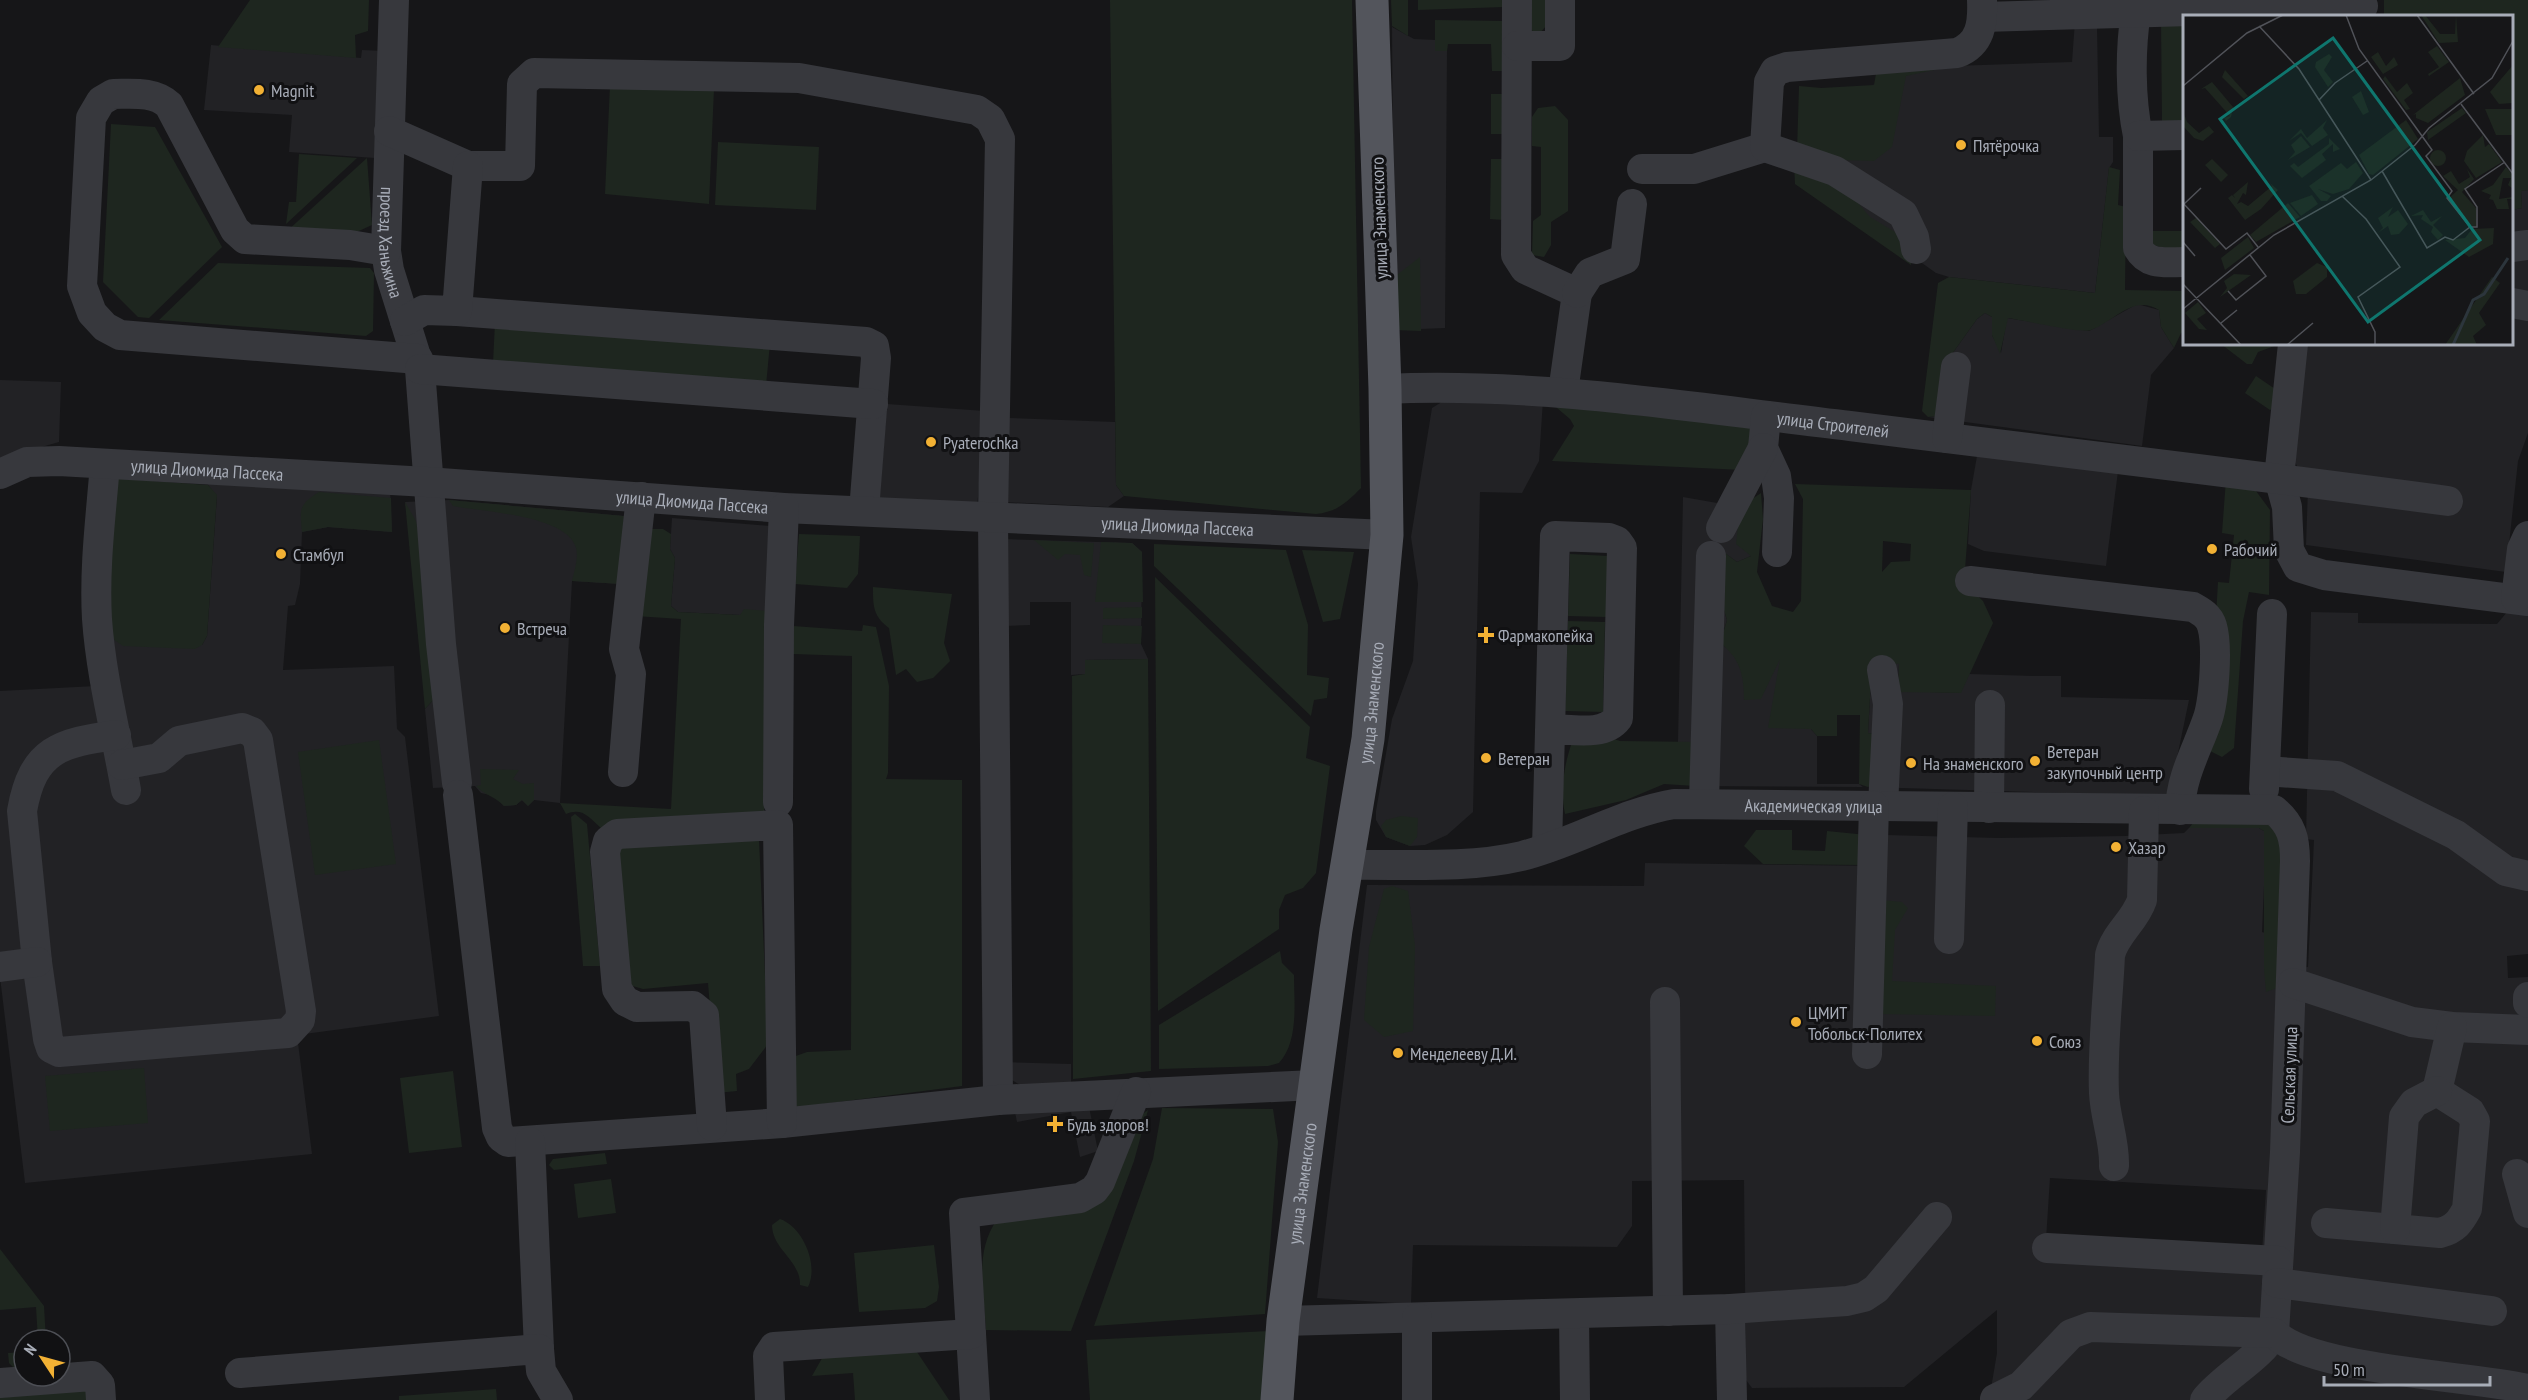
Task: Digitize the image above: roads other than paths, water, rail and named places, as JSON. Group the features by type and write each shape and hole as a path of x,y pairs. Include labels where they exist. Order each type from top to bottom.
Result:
{"main road":[{"name":"улица Знаменского","path":"1276,1400 1283,1321 1315,1086 1347,865 1370,728 1387,535 1385,389 1372,0"}],"street":[{"name":"проезд Ханьжина","path":"394,0 386,251 419,364 427,482 458,789 498,1132 508,1142 530,1142 712,1126 782,1123 998,1100 1136,1092 1315,1086"},
{"path":"1516,0 1516,255 1525,269 1577,293"},
{"path":"1517,46 1560,46 1560,0"},
{"path":"1765,147 1769,82 1775,71 1787,67 1957,53 1968,49 1978,36 1982,9 2244,12 2365,8"},
{"path":"2136,11 2133,33 2134,108 2138,136 2138,248 2143,258 2152,262 2183,262"},
{"path":"389,131 468,166 520,166 522,84 534,73 798,78 977,110 990,120 1000,139 993,517 998,1100"},
{"path":"386,251 350,245 245,239 235,230 169,105 163,99 156,96 113,94 94,108 91,118 82,286 92,313 105,327 120,335 873,404"},
{"path":"2138,136 2183,135"},
{"path":"1642,169 1694,169 1765,147 1835,171 1903,214 1914,237 1916,249"},
{"path":"457,310 468,166"},
{"path":"1563,392 1577,293 1590,273 1625,259 1632,204"},
{"path":"2513,247 2528,245"},
{"path":"2513,303 2528,306"},
{"path":"405,321 424,310 457,310 866,342 874,346 876,358 864,511"},
{"path":"2293,345 2279,478 2287,507 2289,550 2298,567 2324,575 2522,599 2522,549 2528,536"},
{"path":"1947,438 1956,367"},
{"name":"улица Строителей","path":"1385,389 1448,387 1563,392 2279,478 2448,501"},
{"path":"1721,528 1763,448 1766,416"},
{"path":"1763,448 1776,476 1779,498 1777,552"},
{"name":"улица Диомида Пассека","path":"0,474 12,467 42,461 427,482 784,508 1387,535"},
{"path":"105,464 97,573 97,618 102,663 116,735 124,777 159,758 179,741 242,728 252,732 258,740 301,1011 300,1020 288,1033 59,1052 51,1048 37,962 22,811 26,791 40,761 58,746 116,735"},
{"path":"623,772 631,674 624,649 641,497"},
{"path":"778,802 779,625 784,508"},
{"path":"1547,848 1550,729 1555,537 1609,538 1617,541 1622,548 1618,718 1612,726 1603,730 1550,729"},
{"path":"1704,802 1711,556"},
{"path":"1970,581 2193,607 2204,613 2212,625 2214,638 2212,700 2208,717 2185,774 2180,810"},
{"path":"2272,614 2265,771 2274,815"},
{"path":"1867,1054 1879,806 1888,704 1882,670"},
{"path":"1989,808 1990,705"},
{"path":"2265,771 2337,776 2456,835 2506,870 2528,876"},
{"name":"Академическая улица","path":"1347,865 1500,861 1547,848 1658,807 1704,802 2180,810 2274,815"},
{"path":"1949,939 1953,807"},
{"path":"2114,1166 2114,1148 2109,1136 2104,1093 2110,955 2113,944 2138,913 2142,900 2144,811"},
{"name":"Сельская улица","path":"2274,815 2295,839 2293,983 2274,1333"},
{"path":"712,1126 704,1015 693,1006 637,1007 625,1001 616,989 604,852 608,841 617,834 778,825 782,1123"},
{"path":"0,967 37,962"},
{"path":"2293,983 2324,991 2381,1013 2452,1027 2528,1030"},
{"path":"2528,997 2528,1003"},
{"path":"1665,1002 1668,1311"},
{"path":"2395,1229 2404,1117 2414,1103 2437,1091 2452,1027"},
{"path":"2326,1223 2440,1233 2451,1230 2461,1221 2467,1209 2475,1120 2470,1112 2437,1091"},
{"path":"975,1400 964,1213 1080,1198 1094,1190 1100,1182 1136,1092"},
{"path":"530,1142 541,1371 558,1400"},
{"path":"2517,1174 2528,1213"},
{"path":"1283,1321 1730,1309 1847,1301 1864,1297 1876,1289 1937,1217"},
{"path":"2047,1248 2278,1272 2492,1311"},
{"path":"1730,1309 1732,1400"},
{"path":"1574,1314 1575,1400"},
{"path":"1417,1318 1417,1400"},
{"path":"1995,1399 2021,1386 2071,1334 2080,1329 2274,1333 2290,1345 2341,1361 2528,1389"},
{"path":"2205,1400 2223,1380 2265,1346 2274,1333"},
{"path":"770,1400 768,1356 774,1347 970,1334"},
{"path":"240,1373 539,1349"},
{"path":"0,1383 92,1376 100,1385 101,1400"}],"place":[{"name":"Magnit","path":"259,90"},
{"name":"Пятёрочка","path":"1961,145"},
{"name":"Pyaterochka","path":"931,442"},
{"name":"Рабочий","path":"2212,549"},
{"name":"Стамбул","path":"281,554"},
{"name":"Встреча","path":"505,628"},
{"name":"Фармакопейка","path":"1486,635"},
{"name":"Ветеран","path":"1486,758"},
{"name":"Ветеран закупочный центр","path":"2035,761"},
{"name":"На знаменского","path":"1911,763"},
{"name":"Хазар","path":"2116,847"},
{"name":"ЦМИТ Тобольск-Политех","path":"1796,1022"},
{"name":"Союз","path":"2037,1041"},
{"name":"Менделееву Д.И.","path":"1398,1053"},
{"name":"Будь здоров!","path":"1055,1124"}]}
